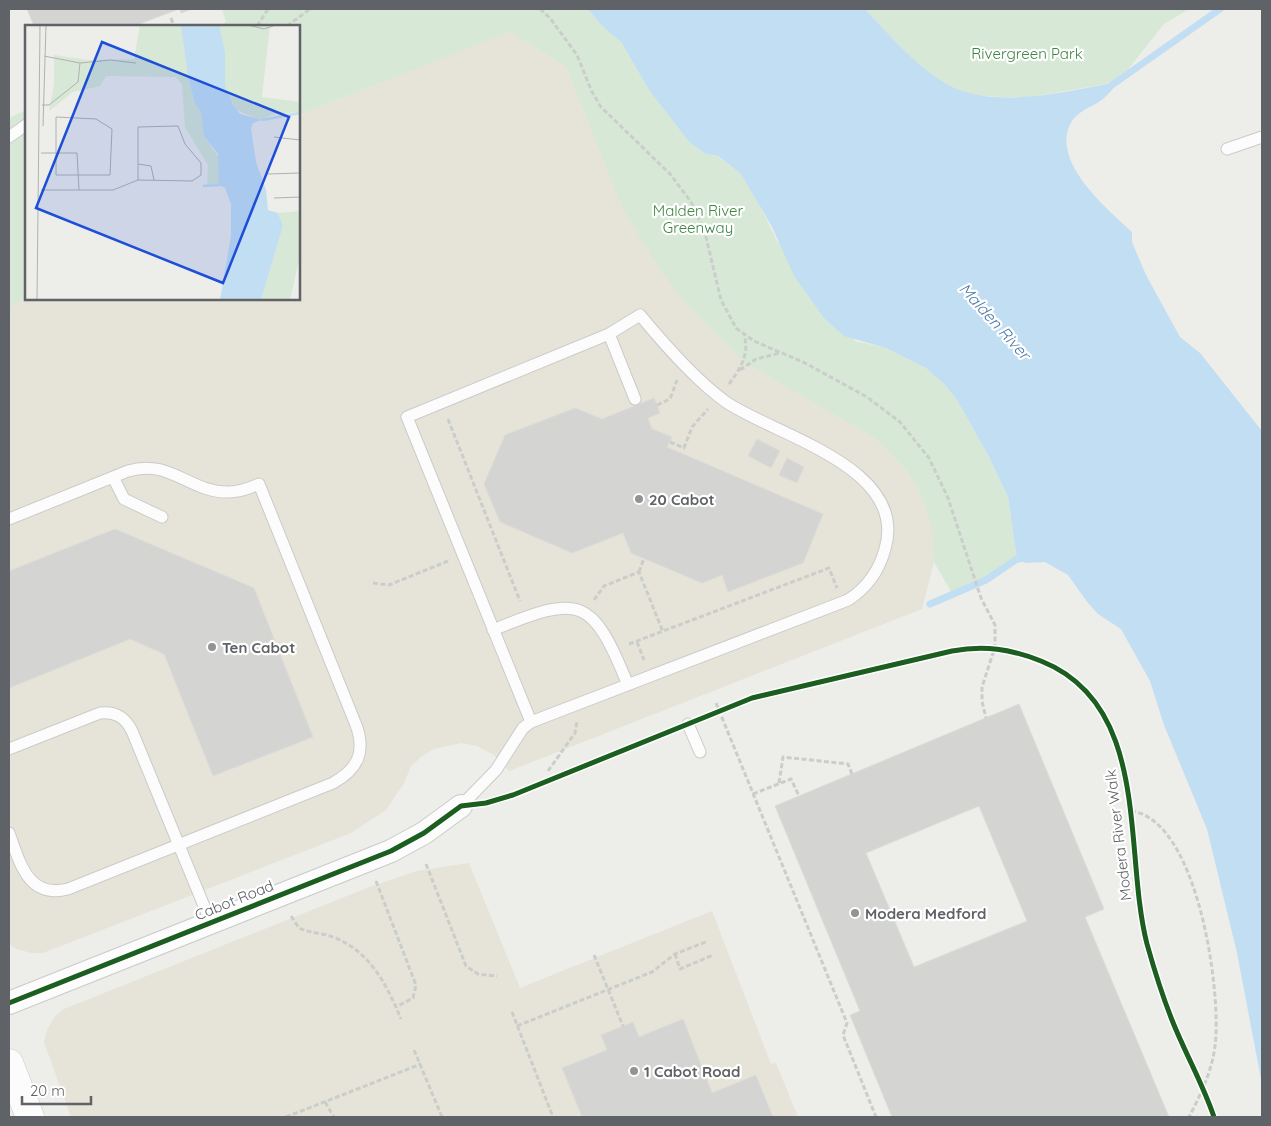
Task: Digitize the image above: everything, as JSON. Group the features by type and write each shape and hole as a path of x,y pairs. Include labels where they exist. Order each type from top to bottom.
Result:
{"main road":[{"path":"9,1063 30,1117"}],"street":[{"name":"Cabot Road","path":"9,1003 391,851 430,830 461,806"}],"lane":[{"path":"9,137 25,126"},
{"path":"1227,149 1262,137"},
{"path":"461,806 488,779 523,728 530,722 843,602 860,592 879,568 887,544 887,520 874,490 863,478 841,463 724,400 705,384 640,315 609,334 407,417 530,722"},
{"path":"609,334 635,399"},
{"path":"9,519 113,477 145,467 159,468 206,488 221,492 240,491 260,484 361,740 359,760 350,771 339,779 76,887 54,891 41,888 27,876 9,833"},
{"path":"113,477 124,499 162,517"},
{"path":"493,630 549,609 564,608 580,611 593,618 605,633 628,685"},
{"path":"9,749 100,713 113,712 119,715 129,724 211,923"},
{"path":"688,724 700,752"}],"path":[{"path":"258,25 268,9"},
{"path":"288,25 310,9"},
{"path":"540,9 550,18 578,55 592,92 601,106 670,174 691,202 705,233 721,300 728,316 744,335 867,397 893,416 913,436 942,482 981,598 995,625 995,648 982,687 982,701 986,718"},
{"path":"171,18 174,25"},
{"path":"729,384 736,374 747,348 744,335"},
{"path":"736,374 756,359 783,353"},
{"path":"657,404 670,399 677,380"},
{"path":"441,402 521,602"},
{"path":"670,442 684,448 692,427 709,408"},
{"path":"373,583 389,585 463,555"},
{"path":"594,600 604,586 638,572 644,558"},
{"path":"627,639 629,645 829,568 843,602"},
{"path":"638,572 664,632"},
{"path":"587,596 600,603"},
{"path":"488,616 530,598"},
{"path":"716,703 846,1023 843,1035 876,1117"},
{"path":"548,771 578,726 572,707"},
{"path":"688,724 727,708"},
{"path":"780,783 783,757 848,764 852,774"},
{"path":"753,794 791,778 799,796"},
{"path":"1131,811 1138,812 1152,819 1168,836 1190,876 1200,909 1214,979 1217,1005 1214,1054 1203,1088 1189,1117"},
{"path":"426,864 466,966 478,974 497,976"},
{"path":"375,881 416,985 414,998 396,1007"},
{"path":"291,915 299,928 332,936 362,955 382,977 401,1019"},
{"path":"517,1026 652,972 675,954 708,941"},
{"path":"675,954 680,969 713,955"},
{"path":"594,955 623,1026"},
{"path":"512,1012 554,1117"},
{"path":"414,1050 442,1117"},
{"path":"286,1117 421,1064"},
{"path":"1199,1079 1207,1098"},
{"path":"325,1102 334,1117"}],"shaded area":[{"path":"510,32 566,67 621,205 684,302 745,363 876,439 907,471 923,499 932,531 934,562 922,609 509,771 494,755 477,746 461,743 434,749 422,756 411,766 404,783 386,810 351,833 43,953 31,953 14,948 9,943 9,308 25,298 25,300 300,300 300,115"},
{"path":"469,863 520,988 712,911 771,1064 776,1063 798,1117 71,1117 44,1042 47,1030 55,1016 64,1009 367,888 417,871"}],"green space":[{"name":"Malden River Greenway","path":"222,9 588,9 602,26 621,42 649,90 689,142 706,154 717,156 741,174 753,192 777,241 855,341 886,348 926,368 944,384 957,400 989,457 1008,497 1017,559 986,580 953,595 934,562 932,531 923,499 907,471 876,439 745,363 684,302 652,257 621,205 566,67 510,32 300,115 300,25 220,25 226,22"},
{"name":"Rivergreen Park","path":"865,9 1189,9 1164,24 1126,72 1112,83 1031,97 999,97 971,95 941,82 912,59"},
{"path":"25,110 25,298 9,308 9,118"}],"water":[{"name":"Malden River","path":"588,9 865,9 929,73 960,90 981,96 1004,98 1028,97 1119,82 1103,99 1079,114 1072,121 1067,136 1068,152 1074,167 1096,197 1132,232 1132,242 1146,275 1180,337 1200,353 1262,431 1262,1084 1237,953 1207,829 1164,725 1150,681 1121,629 1098,614 1068,575 1045,562 1026,563 1017,559 1008,497 989,457 957,400 944,384 926,368 886,348 844,336 824,318 794,276 772,227 741,174 718,156 706,154 689,142 649,90 621,42 602,26"}],"building":[{"path":"27,9 179,9 137,25 34,25"},
{"path":"180,9 192,9 181,13"},
{"name":"20 Cabot","path":"654,398 660,413 648,418 652,429 672,437 667,447 823,514 803,563 728,592 722,575 702,583 631,553 623,533 572,553 500,522 484,484 505,435 575,408 602,419"},
{"path":"757,439 780,451 771,468 748,456"},
{"path":"787,458 804,467 797,483 779,475"},
{"name":"Ten Cabot","path":"115,529 254,588 313,737 213,776 164,654 130,639 9,688 9,571"},
{"name":"Modera Medford","path":"1019,704 1104,909 1085,917 1169,1117 892,1117 850,1015 860,1011 775,806","holes":["979,806 1027,921 914,967 866,853"]},
{"name":"1 Cabot Road","path":"683,1019 712,1093 756,1075 773,1117 582,1117 562,1068 607,1050 601,1035 633,1022 639,1037"}],"waterway":[{"path":"1112,85 1220,9"},
{"path":"930,604 986,580 1017,559 1026,558"}],"cycle path":[{"name":"Modera River Walk","path":"9,1003 391,851 424,833 461,806 486,803 513,795 752,698 952,651 975,648 997,649 1041,661 1076,682 1101,711 1117,745 1127,784 1140,907 1147,944 1168,1011 1214,1117"}],"place":[{"name":"20 Cabot","path":"639,499"},
{"name":"Ten Cabot","path":"212,647"},
{"name":"Modera Medford","path":"855,913"},
{"name":"1 Cabot Road","path":"634,1071"}]}
